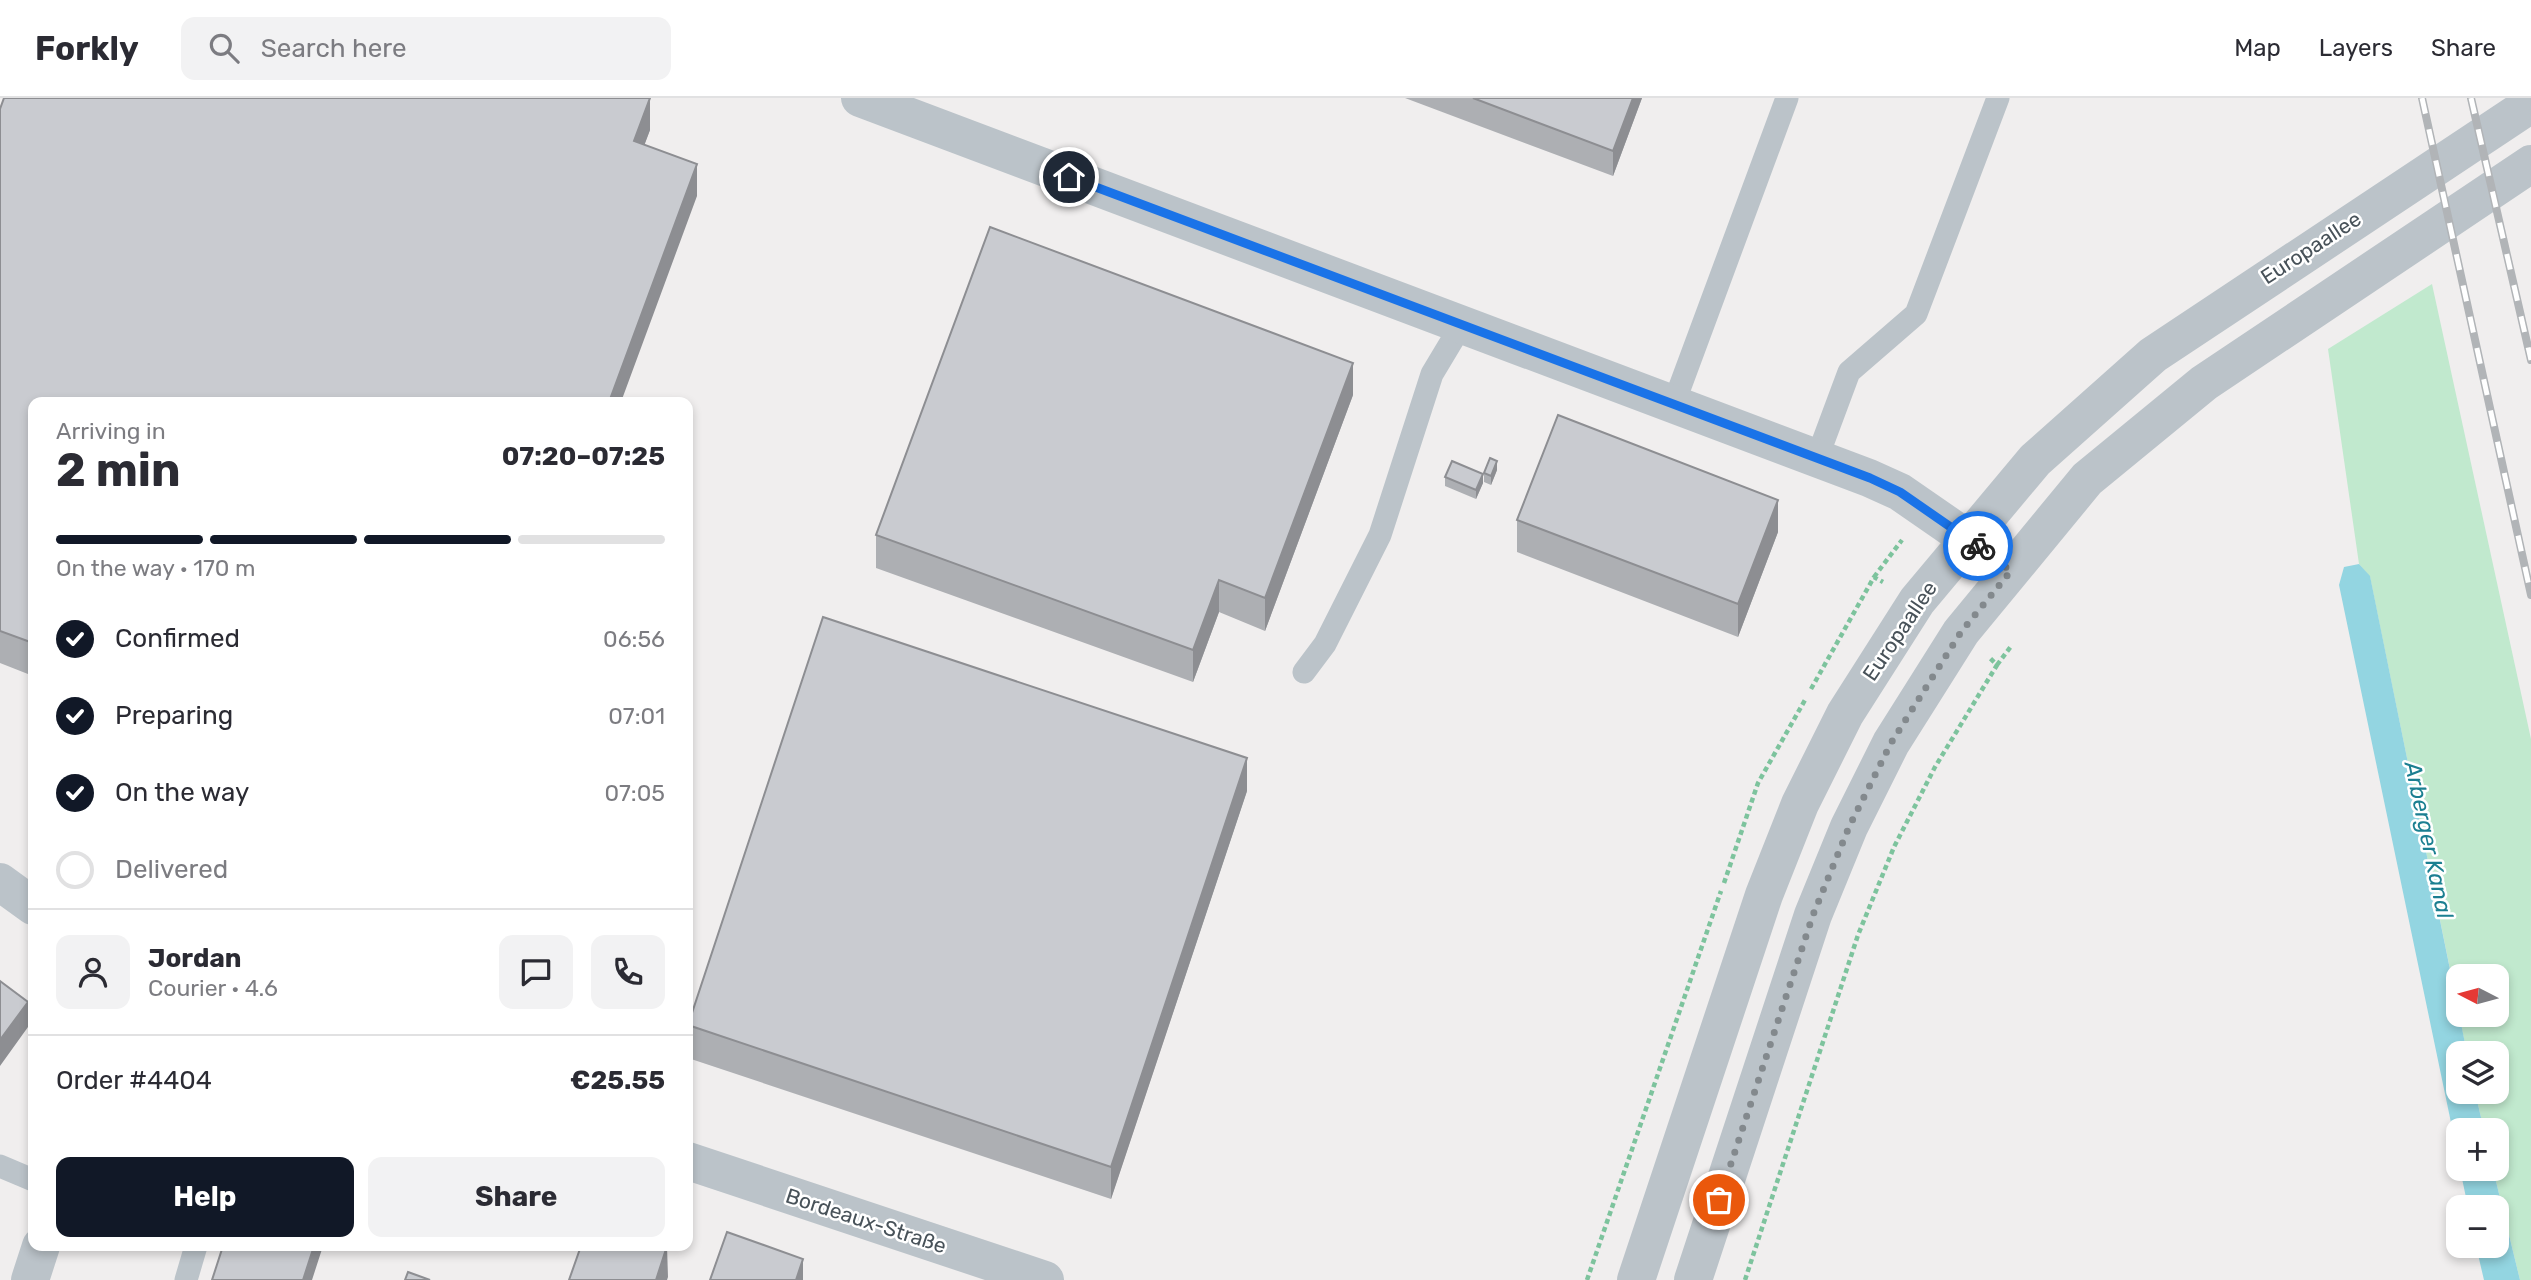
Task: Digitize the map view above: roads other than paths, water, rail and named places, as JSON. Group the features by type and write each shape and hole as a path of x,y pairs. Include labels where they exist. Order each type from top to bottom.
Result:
{"street":[{"path":"860,98 1674,403 1900,492 2011,571"},
{"name":"Europaallee","path":"1636,1280 1764,895 1800,804 1845,714 1917,601 2035,460 2153,355 2531,104"},
{"path":"1693,1280 1813,915 1849,827 1891,743 1961,632 2087,480 2204,383 2531,164"},
{"path":"0,882 28,902"},
{"name":"Bordeaux-Straße","path":"693,1163 1045,1280"},
{"path":"30,1280 39,1251"}],"lane":[{"path":"1674,403 1787,98"},
{"path":"1817,458 1849,372 1916,314 1998,98"},
{"path":"1304,672 1325,644 1380,535 1432,374 1462,324"},
{"path":"0,1166 28,1178"},
{"path":"186,1280 195,1251"}],"water":[{"path":"2359,564 2370,576 2449,964 2446,964 2446,1027 2462,1027 2465,1041 2446,1041 2446,1099 2339,585 2344,567"},
{"path":"2447,1104 2478,1104 2481,1118 2450,1118"},
{"path":"2463,1181 2496,1181 2499,1195 2465,1195"},
{"path":"2509,1235 2520,1280 2484,1280 2479,1258 2509,1258"}],"railway":[{"path":"2422,98 2531,595"},
{"path":"2471,98 2531,360"}],"water label":[{"name":"Arberger Kanal","path":"2429,840"}]}
